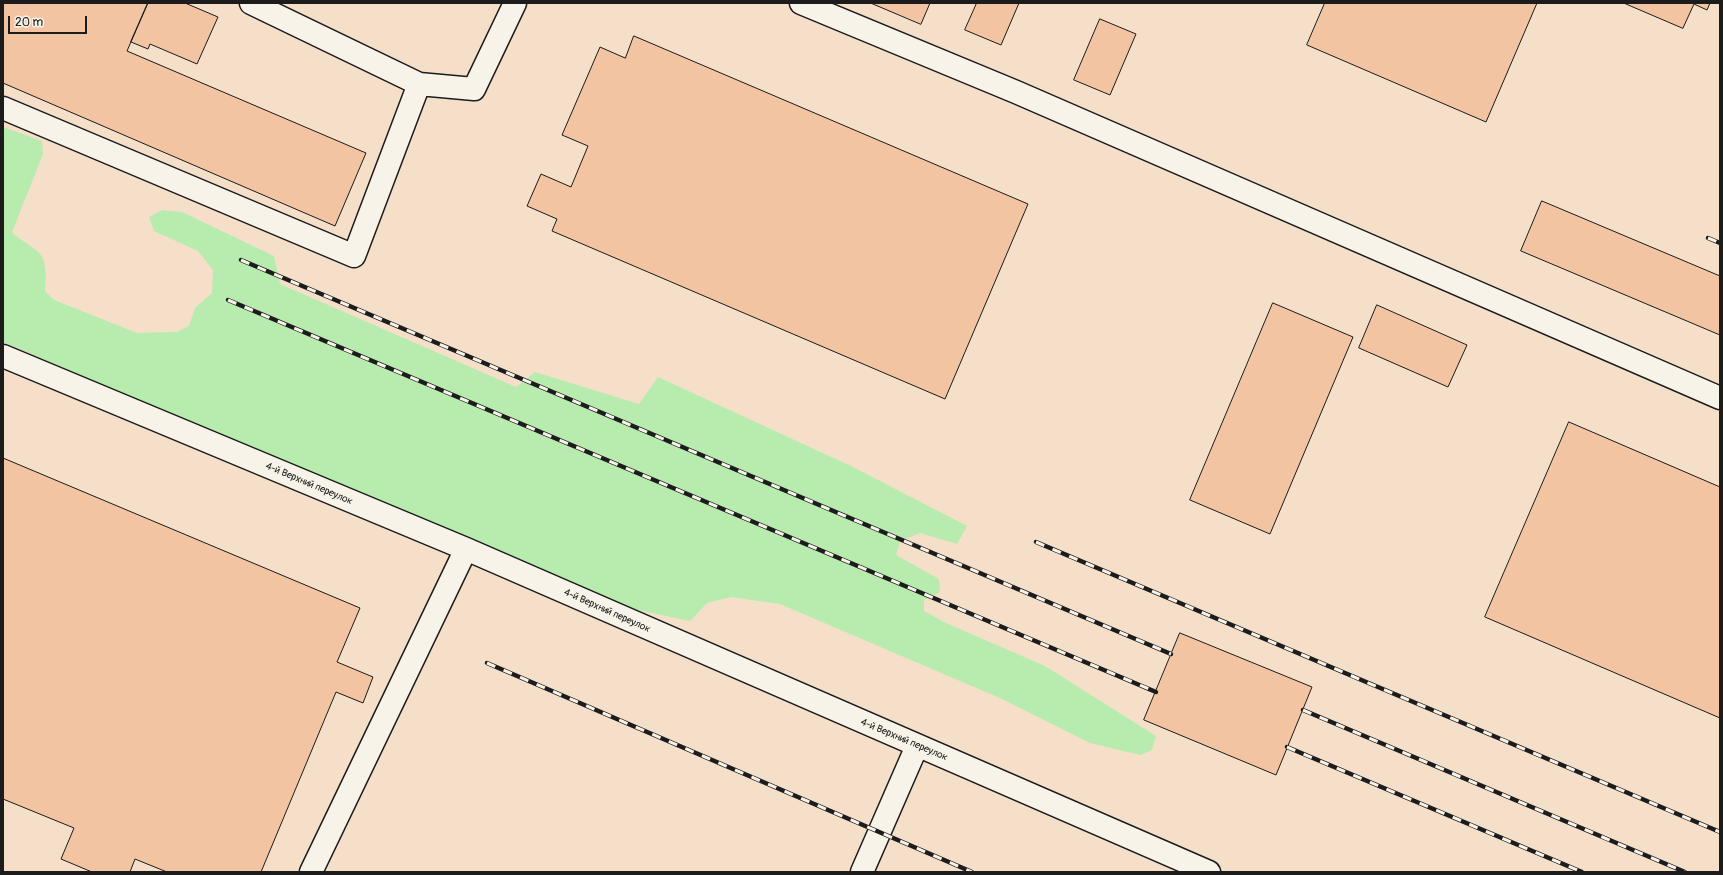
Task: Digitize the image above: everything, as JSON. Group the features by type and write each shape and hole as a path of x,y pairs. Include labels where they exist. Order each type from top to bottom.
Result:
{"street":[{"path":"251,3 419,84 474,89 515,3"},
{"path":"801,3 1016,92 1720,398"},
{"path":"3,108 354,256 419,84"},
{"name":"4-й Верхний переулок","path":"3,356 466,550 1209,872"},
{"path":"311,872 466,550"},
{"path":"862,872 917,746"}],"shaded area":[{"path":"3,3 1720,3 1720,872 3,872"}],"green space":[{"path":"3,127 42,141 43,154 12,232 37,251 42,257 46,272 45,291 54,300 137,333 177,332 189,326 195,308 212,293 213,270 198,251 154,231 149,217 162,210 182,212 274,256 280,284 516,387 535,372 639,404 658,377 853,467 967,526 957,544 920,533 900,541 896,555 939,579 940,592 924,600 924,611 946,623 1045,666 1156,736 1152,750 1140,755 1090,743 1002,699 780,604 731,597 707,603 690,621 623,607 3,342"}],"building":[{"path":"3,3 148,3 127,51 366,153 335,226 3,83"},
{"path":"148,3 185,3 218,17 197,64 150,44 148,49 131,42"},
{"path":"871,3 930,3 921,24"},
{"path":"977,3 1019,3 1001,45 965,30"},
{"path":"1325,3 1537,3 1486,122 1307,45"},
{"path":"1624,3 1710,3 1707,10 1694,4 1683,28"},
{"path":"1100,19 1136,34 1110,95 1074,80"},
{"path":"634,36 1028,204 945,399 552,231 557,219 527,206 541,174 571,187 588,146 562,135 600,47 625,58"},
{"path":"1542,201 1720,276 1720,335 1521,251"},
{"path":"1273,303 1353,337 1270,534 1190,500"},
{"path":"1377,305 1467,345 1448,387 1359,348"},
{"path":"1569,422 1720,487 1720,718 1485,617"},
{"path":"3,458 360,608 337,662 373,677 363,703 336,692 261,872 167,872 135,859 130,872 92,872 61,859 74,828 3,799"},
{"path":"1180,633 1312,687 1276,775 1144,720"}],"railway":[{"path":"1708,238 1720,243"},
{"path":"241,260 1171,654"},
{"path":"228,300 1156,692"},
{"path":"1036,542 1720,832"},
{"path":"487,663 972,872"},
{"path":"1303,710 1685,872"},
{"path":"1287,747 1582,872"}]}
